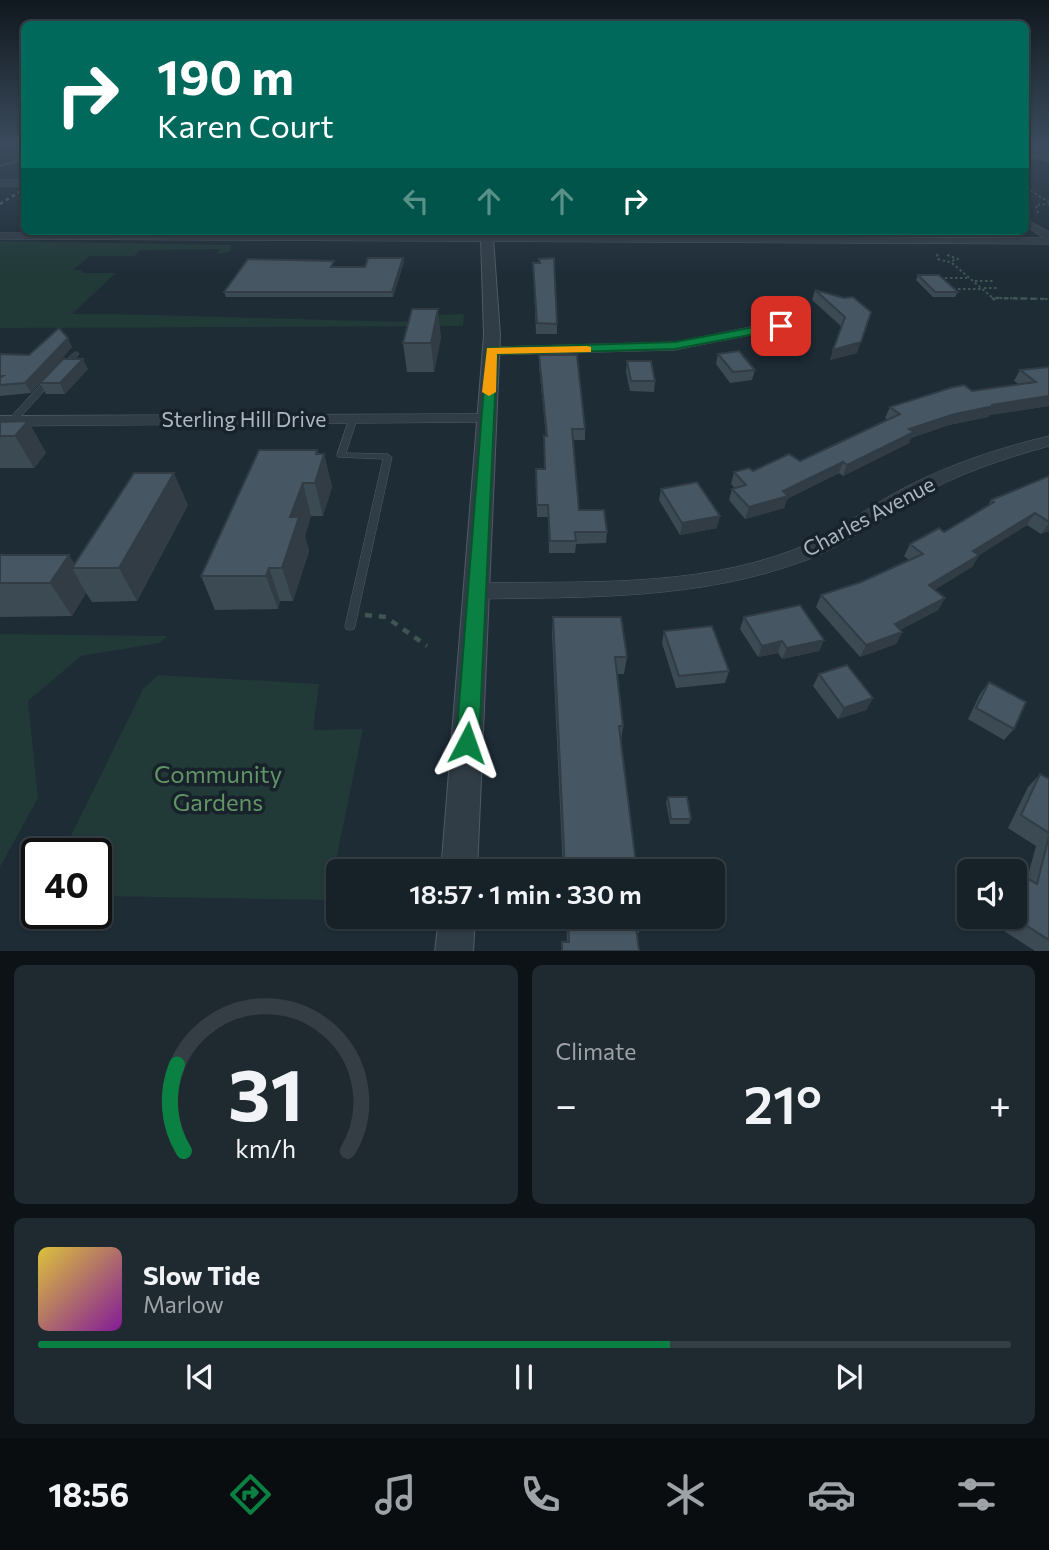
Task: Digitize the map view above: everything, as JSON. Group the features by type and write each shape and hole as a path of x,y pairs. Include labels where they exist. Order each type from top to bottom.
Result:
{"street":[{"path":"1029,218 1049,239"},
{"path":"0,236 126,235"},
{"path":"460,859 491,351 487,235 1049,239"},
{"path":"491,351 675,346 781,326"},
{"name":"Sterling Hill Drive","path":"6,421 487,419"},
{"name":"Charles Avenue","path":"477,591 647,587 697,583 743,573 798,556 834,540 910,492 968,466 1049,441"},
{"path":"454,951 456,929"}],"lane":[{"path":"6,421 76,354"},
{"path":"350,626 388,457 341,455 353,419"}],"path":[{"path":"1029,190 1049,203"},
{"path":"1029,218 1040,214 1036,205 1049,203"},
{"path":"950,262 958,259 946,254 935,257 950,262 994,299 1049,299"},
{"path":"935,278 994,281"},
{"path":"948,289 999,288"},
{"path":"353,614 386,617 427,646"}],"green space":[{"path":"0,241 232,245 228,252 217,254 220,249 141,250 134,256 90,256 73,270 83,270 82,273 116,273 72,314 424,322 426,315 464,314 463,326 0,328"},
{"path":"0,634 167,636 160,643 81,656 28,701 38,798 0,867"},
{"name":"Community Gardens","path":"158,675 319,684 313,730 363,729 336,859 326,859 326,900 112,896 112,838 70,838 143,689"}],"building":[{"path":"368,258 403,258 392,292 224,292 248,259 334,261 331,267 365,267"},
{"path":"554,258 557,324 537,323 533,263 540,263 539,259"},
{"path":"918,275 939,275 958,292 935,292"},
{"path":"815,290 844,298 853,297 871,312 861,342 833,350 845,317"},
{"path":"412,309 438,309 431,343 403,343"},
{"path":"59,328 68,338 25,383 0,385 0,378 3,376 0,376 0,354 29,355"},
{"path":"739,351 755,370 733,372 718,354"},
{"path":"539,355 577,355 585,429 572,429 579,510 604,510 607,532 575,532 576,541 550,541 548,505 537,505 536,469 545,469 544,436 547,436"},
{"path":"63,359 83,359 60,383 40,383"},
{"path":"627,361 651,361 655,381 631,381"},
{"path":"1049,367 1049,396 991,405 994,406 955,414 909,429 914,432 847,465 843,462 783,491 788,496 749,507 732,489 746,485 734,472 749,468 753,471 789,454 800,461 900,414 890,407 964,385 972,391 1036,382 1020,370"},
{"path":"28,421 15,436 0,436 0,422"},
{"path":"259,450 317,450 316,454 324,454 315,483 303,483 290,517 299,517 282,568 269,568 266,576 201,576"},
{"path":"134,473 174,473 119,568 72,568"},
{"path":"1049,476 1049,522 1035,513 973,551 979,555 929,585 945,598 895,624 902,632 866,645 821,595 861,582 923,554 910,544 939,528 944,532 994,502 991,500"},
{"path":"697,482 720,516 682,523 661,489"},
{"path":"0,555 69,555 50,583 0,583"},
{"path":"800,605 824,640 787,648 782,641 762,646 744,617"},
{"path":"553,617 621,617 627,657 615,657 623,726 619,726 635,859 564,859"},
{"path":"712,626 729,671 679,676 664,631"},
{"path":"847,665 873,698 844,708 819,674"},
{"path":"989,682 1026,702 1014,729 976,708"},
{"path":"1040,774 1049,779 1049,833 1021,815"},
{"path":"668,797 687,797 691,819 671,819"},
{"path":"1049,836 1049,940 1027,926 1027,878 1037,884"},
{"path":"568,929 636,929 639,951 562,951 562,942 569,942"}],"railway":[{"path":"0,204 21,191"}],"slow traffic":[{"path":"489,392 491,351 587,349"}],"route":[{"path":"467,743 491,351 675,346 781,326"}]}
